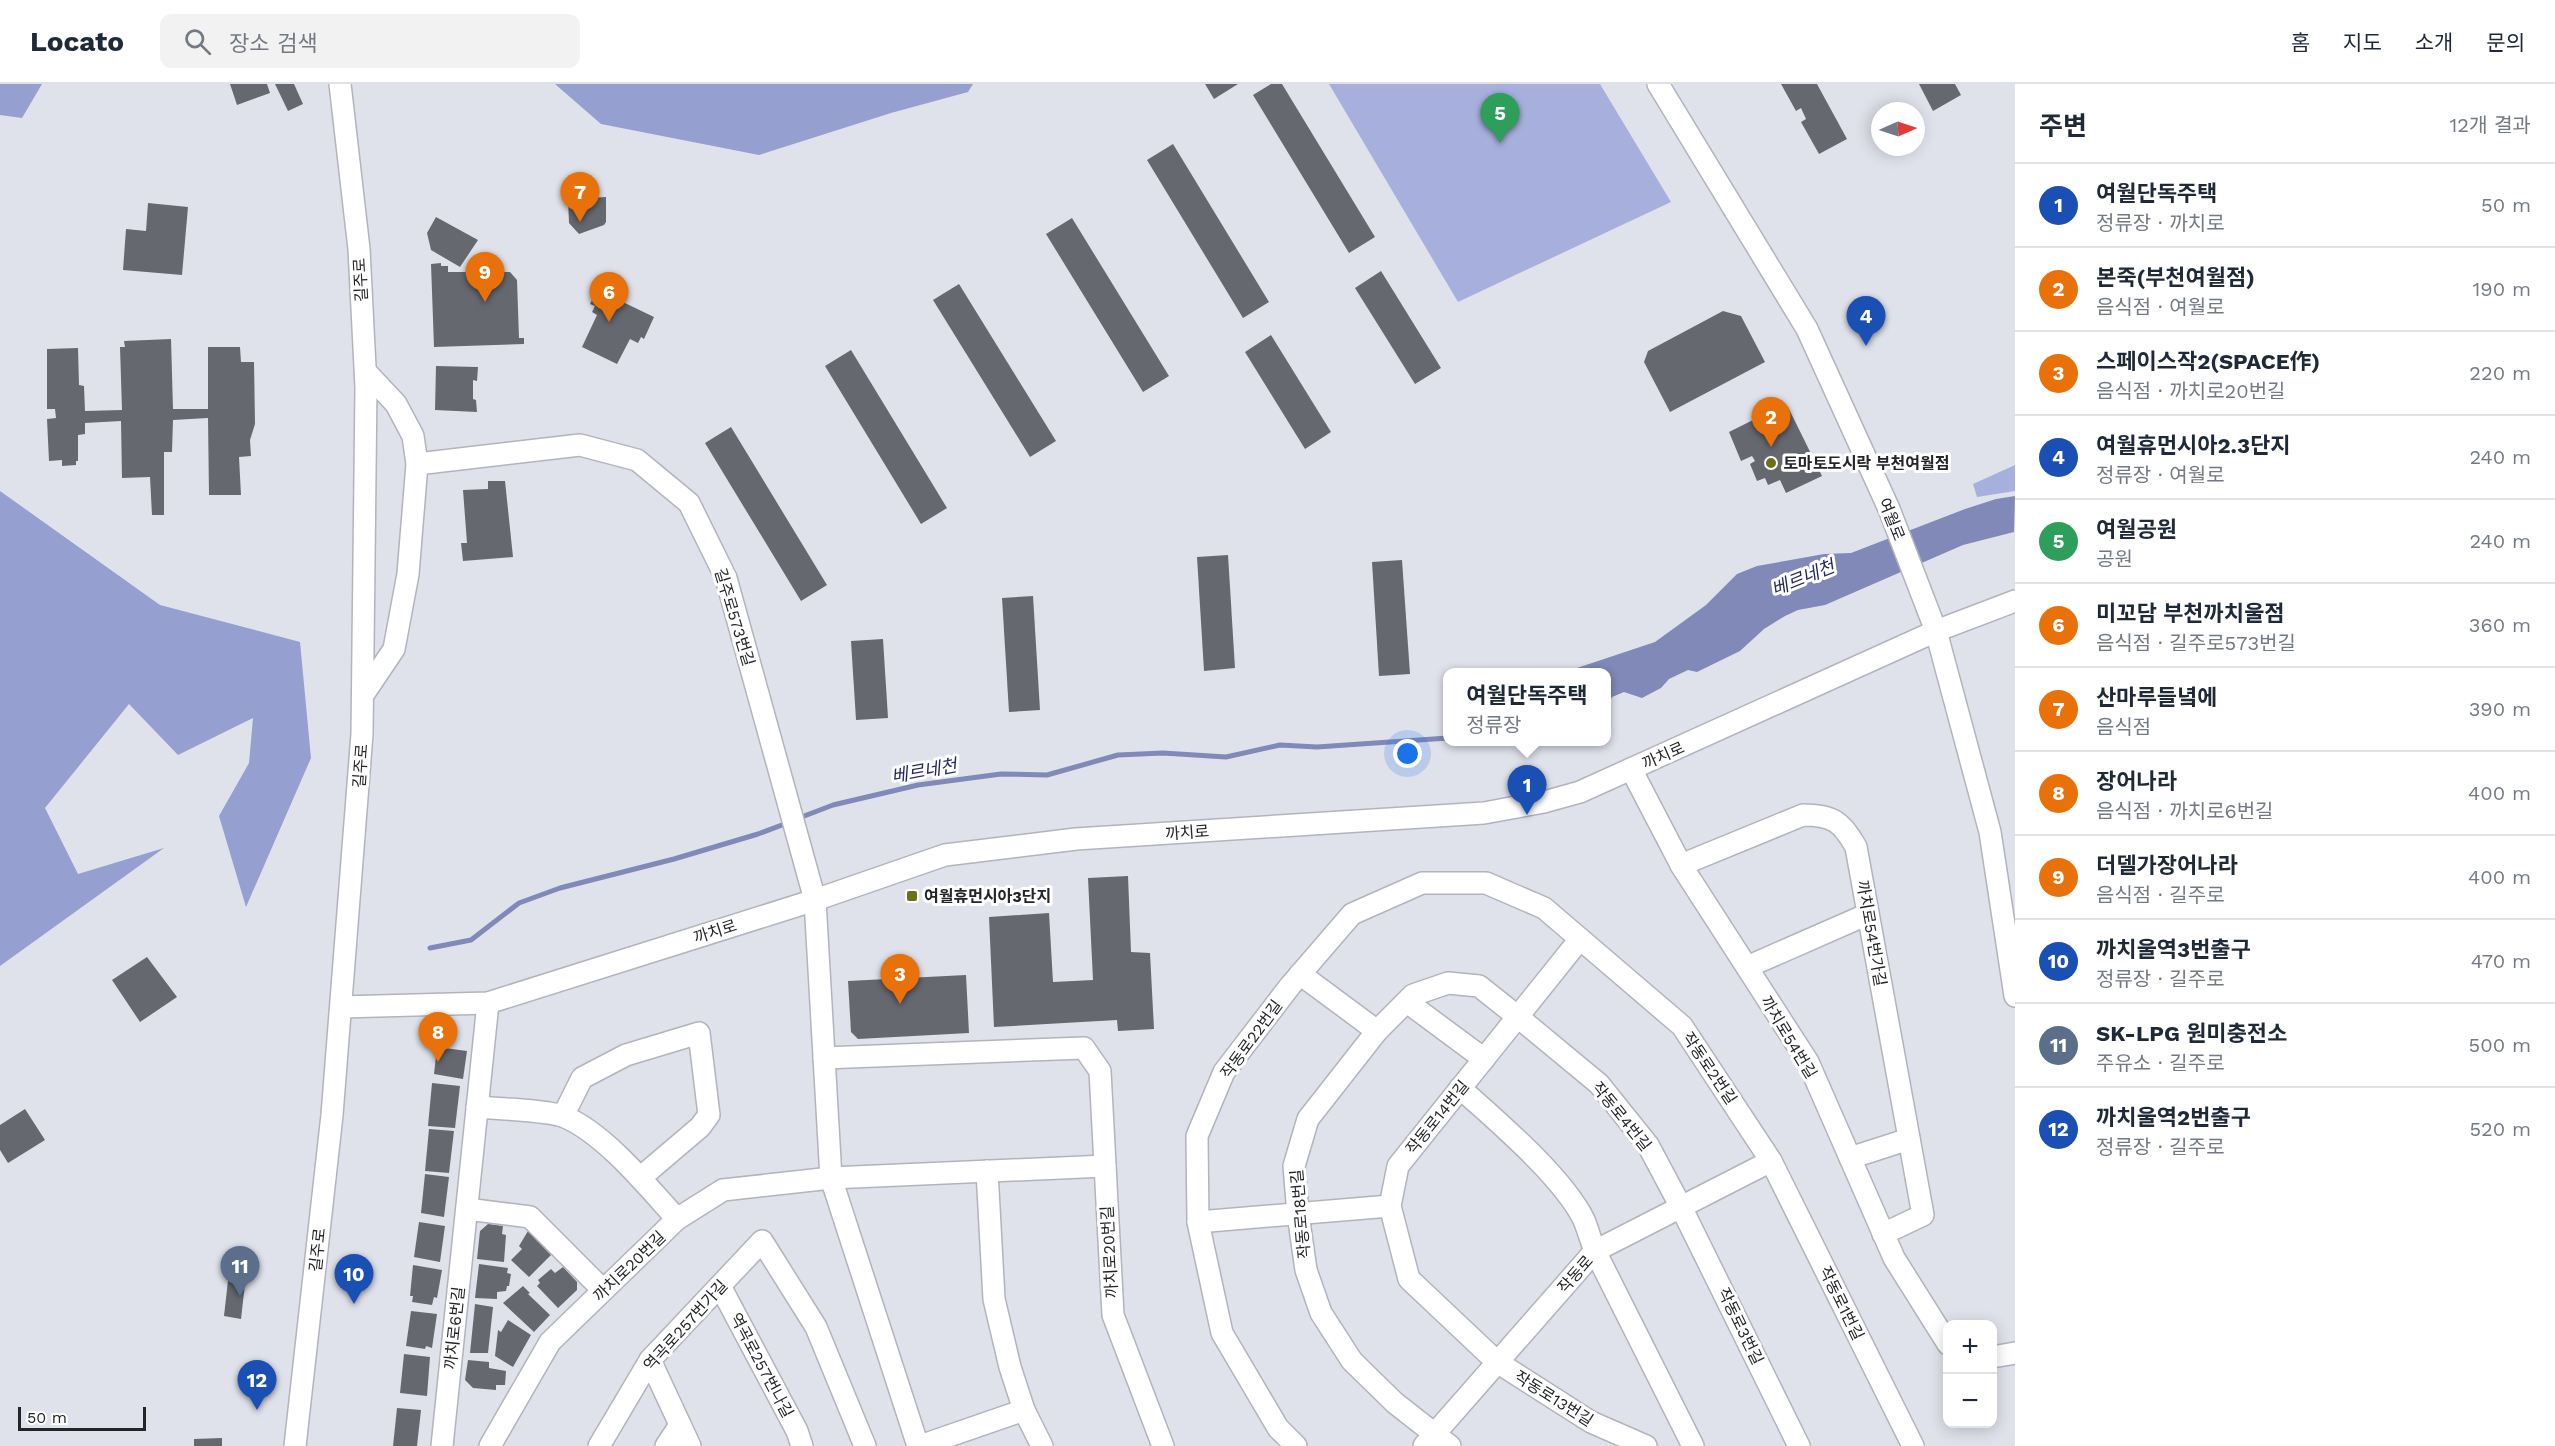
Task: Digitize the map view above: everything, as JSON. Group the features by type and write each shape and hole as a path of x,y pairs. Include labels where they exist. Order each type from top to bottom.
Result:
{"street":[{"name":"길주로","path":"295,1446 333,1115 362,734 366,372 359,249 340,84"},
{"name":"여월로","path":"1658,84 1807,329 1889,509 1936,631 1990,832 2015,996"},
{"path":"363,695 394,649 408,574 417,464 413,436 396,404 366,372"},
{"name":"길주로573번길","path":"417,464 580,445 637,460 689,503 726,578 815,900"},
{"name":"까치로","path":"341,1007 488,1003 815,900 945,855 1076,839 1484,813 1544,802 1580,792 1936,631 2015,601"},
{"name":"까치로54번길","path":"1631,769 1681,865 1808,1062 1894,1258 1943,1338"},
{"name":"까치로54번가길","path":"1681,865 1803,815 1824,815 1845,827 1856,848 1923,1215 1883,1234"},
{"name":"작동로22번길","path":"1296,1446 1278,1428 1222,1333 1198,1222 1197,1136 1224,1072 1300,974 1352,914 1422,883 1486,883 1544,908 1580,939"},
{"path":"815,900 831,1178 919,1446 1024,1410"},
{"path":"1747,967 1868,914"},
{"name":"작동로14번길","path":"1497,1362 1409,1279 1390,1206 1398,1166 1580,939"},
{"name":"작동로2번길","path":"1580,939 1682,1026 1771,1161"},
{"path":"1300,974 1377,1031"},
{"name":"작동로18번길","path":"1436,1442 1352,1361 1321,1313 1306,1270 1294,1166 1308,1119 1377,1031 1413,995 1448,983 1479,986 1518,1017"},
{"path":"1407,1002 1484,1059"},
{"name":"까치로6번길","path":"442,1446 488,1003"},
{"name":"작동로4번길","path":"1518,1017 1599,1084 1647,1145 1682,1207"},
{"path":"563,1116 582,1078 626,1055 699,1033 709,1115 700,1127 640,1178"},
{"path":"824,1058 1084,1048 1100,1071 1105,1166"},
{"path":"1460,1088 1508,1131 1552,1177 1584,1219 1594,1251 1693,1446"},
{"path":"477,1107 563,1116 588,1130 640,1178 677,1219"},
{"path":"1850,1158 1909,1139"},
{"name":"작동로","path":"1436,1442 1497,1362 1594,1251 1771,1161"},
{"name":"작동로1번길","path":"1771,1161 1912,1446"},
{"name":"까치로20번길","path":"490,1446 550,1342 677,1219 723,1190 831,1178 1105,1166 1113,1315 1163,1446"},
{"path":"987,1171 994,1299 1010,1367 1024,1410 1042,1446"},
{"path":"1198,1222 1390,1206"},
{"name":"작동로3번길","path":"1682,1207 1799,1446"},
{"path":"467,1209 530,1217 603,1290"},
{"name":"역곡로257번가길","path":"599,1446 650,1360 762,1241 816,1327 865,1446"},
{"name":"역곡로257번나길","path":"720,1286 797,1431 802,1446"},
{"path":"1997,1356 2015,1353"},
{"path":"650,1360 690,1446"},
{"name":"작동로13번길","path":"1497,1362 1591,1422 1646,1446"},
{"path":"666,1446 680,1425"}],"shaded area":[{"path":"0,84 42,84 22,118 0,115"},
{"path":"555,84 973,84 968,92 891,113 759,155 601,124"},
{"path":"1329,84 1600,84 1671,202 1458,302"},
{"path":"2015,465 2015,491 1977,497 1973,484"},
{"path":"0,491 160,605 300,642 311,758 246,907 219,816 249,763 253,718 178,755 129,704 45,808 78,874 164,848 0,966"}],"water":[{"path":"2015,496 2014,532 1963,545 1825,605 1798,610 1764,629 1740,651 1697,672 1688,670 1669,679 1661,688 1642,698 1624,692 1611,699 1611,668 1577,668 1655,642 1706,605 1737,574 1757,566 1824,554 1851,553 1996,499"}],"building":[{"path":"230,84 267,84 270,93 237,105"},
{"path":"275,84 294,84 303,104 288,111"},
{"path":"1205,84 1238,84 1214,99"},
{"path":"1271,84 1282,84 1375,237 1349,253 1253,95"},
{"path":"1781,84 1817,84 1847,139 1819,154 1801,122 1806,119 1801,108 1796,111"},
{"path":"1919,84 1955,84 1961,95 1933,111"},
{"path":"1173,144 1269,302 1243,318 1147,160"},
{"path":"606,197 604,225 579,234 569,223 568,199"},
{"path":"148,203 188,207 182,275 123,270 126,229 146,231"},
{"path":"436,217 478,240 460,267 431,250 427,233"},
{"path":"1072,218 1169,376 1143,392 1046,234"},
{"path":"441,263 441,266 448,266 448,272 510,272 517,280 519,338 524,338 524,344 434,347 431,264"},
{"path":"1381,271 1441,368 1415,384 1355,288"},
{"path":"959,284 1056,441 1030,457 933,300"},
{"path":"602,292 654,317 644,339 641,337 638,343 630,339 617,364 582,347 597,315 592,312 595,306 590,304 594,296 599,298"},
{"path":"1723,311 1741,316 1765,362 1670,412 1644,362 1648,351"},
{"path":"1271,335 1331,432 1305,449 1245,352"},
{"path":"171,339 173,409 208,409 208,347 240,347 241,362 254,362 255,424 250,440 251,456 239,457 241,495 209,495 208,418 173,420 172,452 164,452 164,515 152,515 150,477 122,478 121,421 85,423 85,434 78,435 76,465 62,466 62,460 49,461 47,419 56,418 55,409 47,409 47,349 78,348 79,385 84,386 85,411 122,410 120,347 125,347 124,341"},
{"path":"851,350 947,508 921,524 825,366"},
{"path":"436,366 478,367 477,381 473,380 473,399 476,400 477,412 435,410"},
{"path":"1783,405 1788,407 1822,476 1786,493 1780,480 1768,485 1765,478 1757,481 1750,464 1755,461 1752,456 1741,461 1729,432"},
{"path":"731,427 827,585 801,601 705,443"},
{"path":"488,481 505,481 513,557 463,561 461,543 467,543 463,490 488,489"},
{"path":"1228,555 1235,668 1204,671 1197,557"},
{"path":"1402,560 1410,674 1379,676 1372,562"},
{"path":"1033,596 1040,710 1009,712 1002,598"},
{"path":"883,639 888,718 856,720 851,641"},
{"path":"1128,876 1131,952 1150,953 1154,1029 1118,1031 1117,1020 994,1027 989,917 1049,913 1053,982 1093,980 1088,878"},
{"path":"147,957 177,997 140,1022 112,980"},
{"path":"966,975 969,1033 858,1039 851,1032 848,981"},
{"path":"437,1047 467,1051 463,1079 434,1074"},
{"path":"432,1083 460,1086 455,1128 428,1126"},
{"path":"25,1109 45,1140 8,1163 0,1150 0,1125"},
{"path":"429,1129 454,1131 449,1173 425,1171"},
{"path":"425,1174 449,1177 444,1217 421,1213"},
{"path":"419,1222 445,1226 440,1262 414,1257"},
{"path":"488,1224 503,1226 502,1234 506,1235 504,1262 477,1259 480,1231"},
{"path":"528,1231 551,1255 529,1277 511,1260 522,1249 519,1246"},
{"path":"230,1263 247,1266 241,1319 224,1316"},
{"path":"479,1264 508,1268 507,1273 511,1274 509,1286 506,1291 497,1292 497,1299 475,1298"},
{"path":"413,1265 442,1270 437,1298 434,1297 432,1305 412,1302 413,1296 410,1296"},
{"path":"563,1267 577,1282 577,1290 558,1308 537,1286 540,1283 538,1280 551,1269 555,1273"},
{"path":"523,1286 550,1315 534,1332 503,1303"},
{"path":"475,1304 493,1307 488,1353 470,1353"},
{"path":"411,1311 437,1314 432,1348 406,1346"},
{"path":"508,1320 531,1335 513,1367 495,1356 498,1330 501,1332"},
{"path":"404,1354 430,1357 427,1396 400,1393"},
{"path":"468,1360 489,1362 489,1368 506,1371 505,1385 496,1385 496,1390 473,1388 465,1380"},
{"path":"397,1408 421,1410 417,1446 393,1446"},
{"path":"222,1438 222,1446 194,1446 194,1439"}],"waterway":[{"name":"베르네천","path":"799,818 833,805 918,785 1001,774 1047,775 1118,755 1163,753 1226,757 1280,745 1317,747 1443,738"},
{"name":"베르네천","path":"430,948 471,940 519,903 560,888 674,859 790,822"}],"place":[{"name":"여월공원","path":"1500,143"},
{"name":"산마루들녘에","path":"580,222"},
{"name":"더델가장어나라","path":"485,302"},
{"name":"미꼬담 부천까치울점","path":"609,322"},
{"name":"여월휴먼시아2.3단지","path":"1866,346"},
{"name":"본죽(부천여월점)","path":"1771,447"},
{"name":"토마토도시락 부천여월점","path":"1771,463"},
{"name":"여월단독주택","path":"1527,815"},
{"name":"여월휴먼시아3단지","path":"912,896"},
{"name":"스페이스작2(SPACE作)","path":"900,1004"},
{"name":"장어나라","path":"438,1062"},
{"name":"SK-LPG 원미충전소","path":"240,1296"},
{"name":"까치울역3번출구","path":"354,1304"},
{"name":"까치울역2번출구","path":"257,1410"}]}
